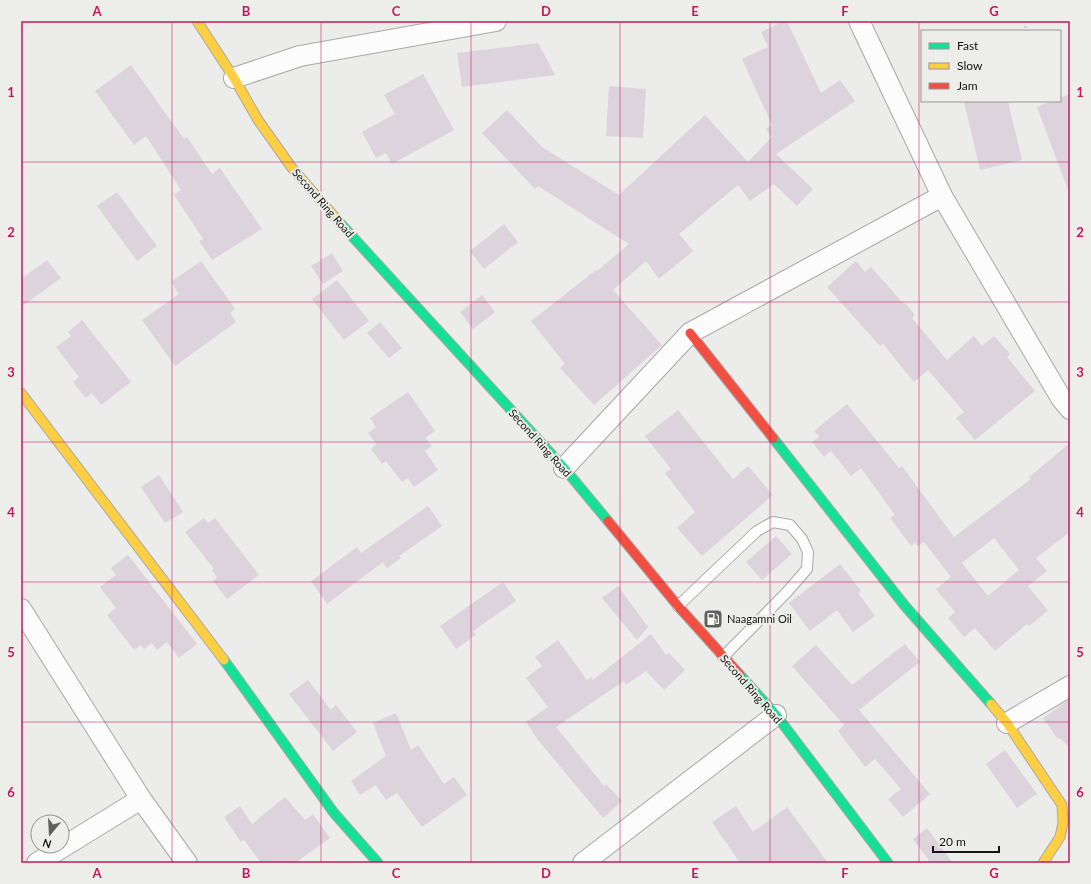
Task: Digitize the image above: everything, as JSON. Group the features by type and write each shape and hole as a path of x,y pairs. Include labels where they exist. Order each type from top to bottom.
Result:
{"street":[{"name":"Second Ring Road","path":"197,21 234,78 258,120 292,168 371,259 564,468 678,606 776,715 888,863"},
{"path":"234,78 300,56 496,21"},
{"path":"859,21 942,196 1067,401"},
{"path":"564,468 690,333 942,196"},
{"path":"690,333 905,606 1007,723 1062,805 1064,821 1063,827 1057,845 1043,863"},
{"path":"21,393 217,650 334,813 378,863"},
{"path":"21,609 141,799 187,863"},
{"path":"1007,723 1070,686"},
{"path":"583,863 776,715"},
{"path":"37,863 141,799"}],"lane":[{"path":"678,606 757,531 773,522 790,525 802,539 808,552 807,569 787,592 723,657"}],"building":[{"path":"787,21 821,93 840,80 855,101 776,154 813,189 797,206 774,184 750,201 738,185 679,234 693,251 659,279 646,261 613,290 662,345 594,405 560,368 565,364 531,321 596,270 597,271 629,244 538,186 535,189 482,133 507,110 542,147 619,195 705,115 748,162 772,137 766,129 772,125 742,59 768,47 761,32"},
{"path":"538,43 555,75 462,87 457,53"},
{"path":"131,65 184,139 187,137 212,174 220,168 262,229 212,260 199,241 203,239 174,195 181,190 146,136 134,145 95,91"},
{"path":"423,74 454,130 392,164 386,153 376,158 362,132 395,114 384,95"},
{"path":"609,86 646,89 643,138 606,136"},
{"path":"1070,94 1070,190 1068,190 1037,107 1050,102 1061,102 1061,98"},
{"path":"964,102 1008,102 1022,160 980,170"},
{"path":"117,192 157,246 137,261 97,206"},
{"path":"504,224 518,242 484,269 470,251"},
{"path":"332,253 343,271 323,284 311,266"},
{"path":"47,260 61,278 21,307 21,279"},
{"path":"201,261 235,309 230,313 236,322 175,366 142,320 179,294 171,282"},
{"path":"856,261 865,272 871,267 903,303 904,302 915,315 912,318 947,360 974,336 982,346 994,336 1010,354 1007,357 1035,391 975,440 956,418 964,412 928,370 914,382 883,344 880,346 827,287"},
{"path":"337,280 369,321 344,340 312,299"},
{"path":"482,295 495,312 473,329 460,312"},
{"path":"82,320 131,382 101,405 92,393 86,398 73,382 79,377 56,347 71,336 68,332"},
{"path":"380,322 402,348 389,358 367,333"},
{"path":"408,392 435,431 425,438 432,446 425,451 438,470 414,487 408,478 402,482 386,461 382,464 371,449 376,444 368,433 376,427 370,418"},
{"path":"847,404 899,468 902,466 954,537 1031,479 1029,477 1070,443 1070,532 1036,558 1047,571 1028,586 1048,611 1029,626 1027,624 995,651 975,628 964,637 948,618 955,612 936,589 951,577 924,542 918,546 915,543 911,546 890,518 895,515 861,468 851,476 831,451 824,457 812,442 819,437 814,431","holes":["994,538 1019,570 988,596 962,563"]},
{"path":"678,410 733,479 748,466 773,495 702,556 677,528 695,512 665,473 671,469 645,436"},
{"path":"159,475 183,512 165,523 141,487"},
{"path":"428,506 442,526 399,556 401,558 387,568 383,562 327,604 311,581 357,547 361,553"},
{"path":"204,518 208,523 215,518 259,575 227,599 213,581 217,577 212,570 214,569 185,532"},
{"path":"776,536 792,554 762,580 746,562"},
{"path":"128,555 197,644 179,658 167,642 157,650 152,643 144,649 141,645 134,650 107,615 116,608 100,587 116,575 111,568"},
{"path":"840,564 861,591 858,593 875,616 853,632 837,610 810,631 789,603"},
{"path":"503,582 516,601 473,631 476,635 456,649 440,626"},
{"path":"618,586 648,627 637,640 602,598"},
{"path":"651,634 666,655 669,653 685,670 664,690 646,671 626,685 624,681 556,727 604,786 606,784 622,801 603,818 538,740 526,722 548,707 526,678 542,666 535,657 558,640 587,680 591,677 593,680"},
{"path":"905,644 920,662 859,710 930,794 903,817 888,799 901,789 875,759 865,767 838,731 844,725 792,666 816,645 852,685"},
{"path":"308,680 331,710 336,705 357,732 333,751 289,694"},
{"path":"1070,699 1070,748 1060,738 1058,739 1043,718"},
{"path":"396,713 411,750 418,745 444,784 454,777 467,795 422,827 397,793 386,800 376,785 360,795 351,781 386,756 373,723"},
{"path":"1005,750 1037,794 1017,808 986,764"},
{"path":"285,797 305,820 313,814 330,838 295,863 261,863 244,840 241,842 224,817 240,806 252,824"},
{"path":"736,806 753,832 787,807 828,863 740,863 712,822"},
{"path":"927,828 953,863 931,863 913,839"}],"traffic: fast":[{"path":"340,223 564,468 608,521"},
{"path":"773,438 905,606 991,704"},
{"path":"224,660 334,813 378,863"},
{"path":"740,675 776,715 888,863"}],"traffic: slow":[{"path":"197,21 234,78 258,120 292,168 340,223"},
{"path":"21,393 224,660"},
{"path":"991,704 1007,723 1062,805 1063,823 1060,837 1043,863"}],"traffic: jam":[{"path":"690,333 773,438"},
{"path":"608,521 678,606 740,675"}],"place":[{"name":"Naagamni Oil","path":"713,619"}]}
